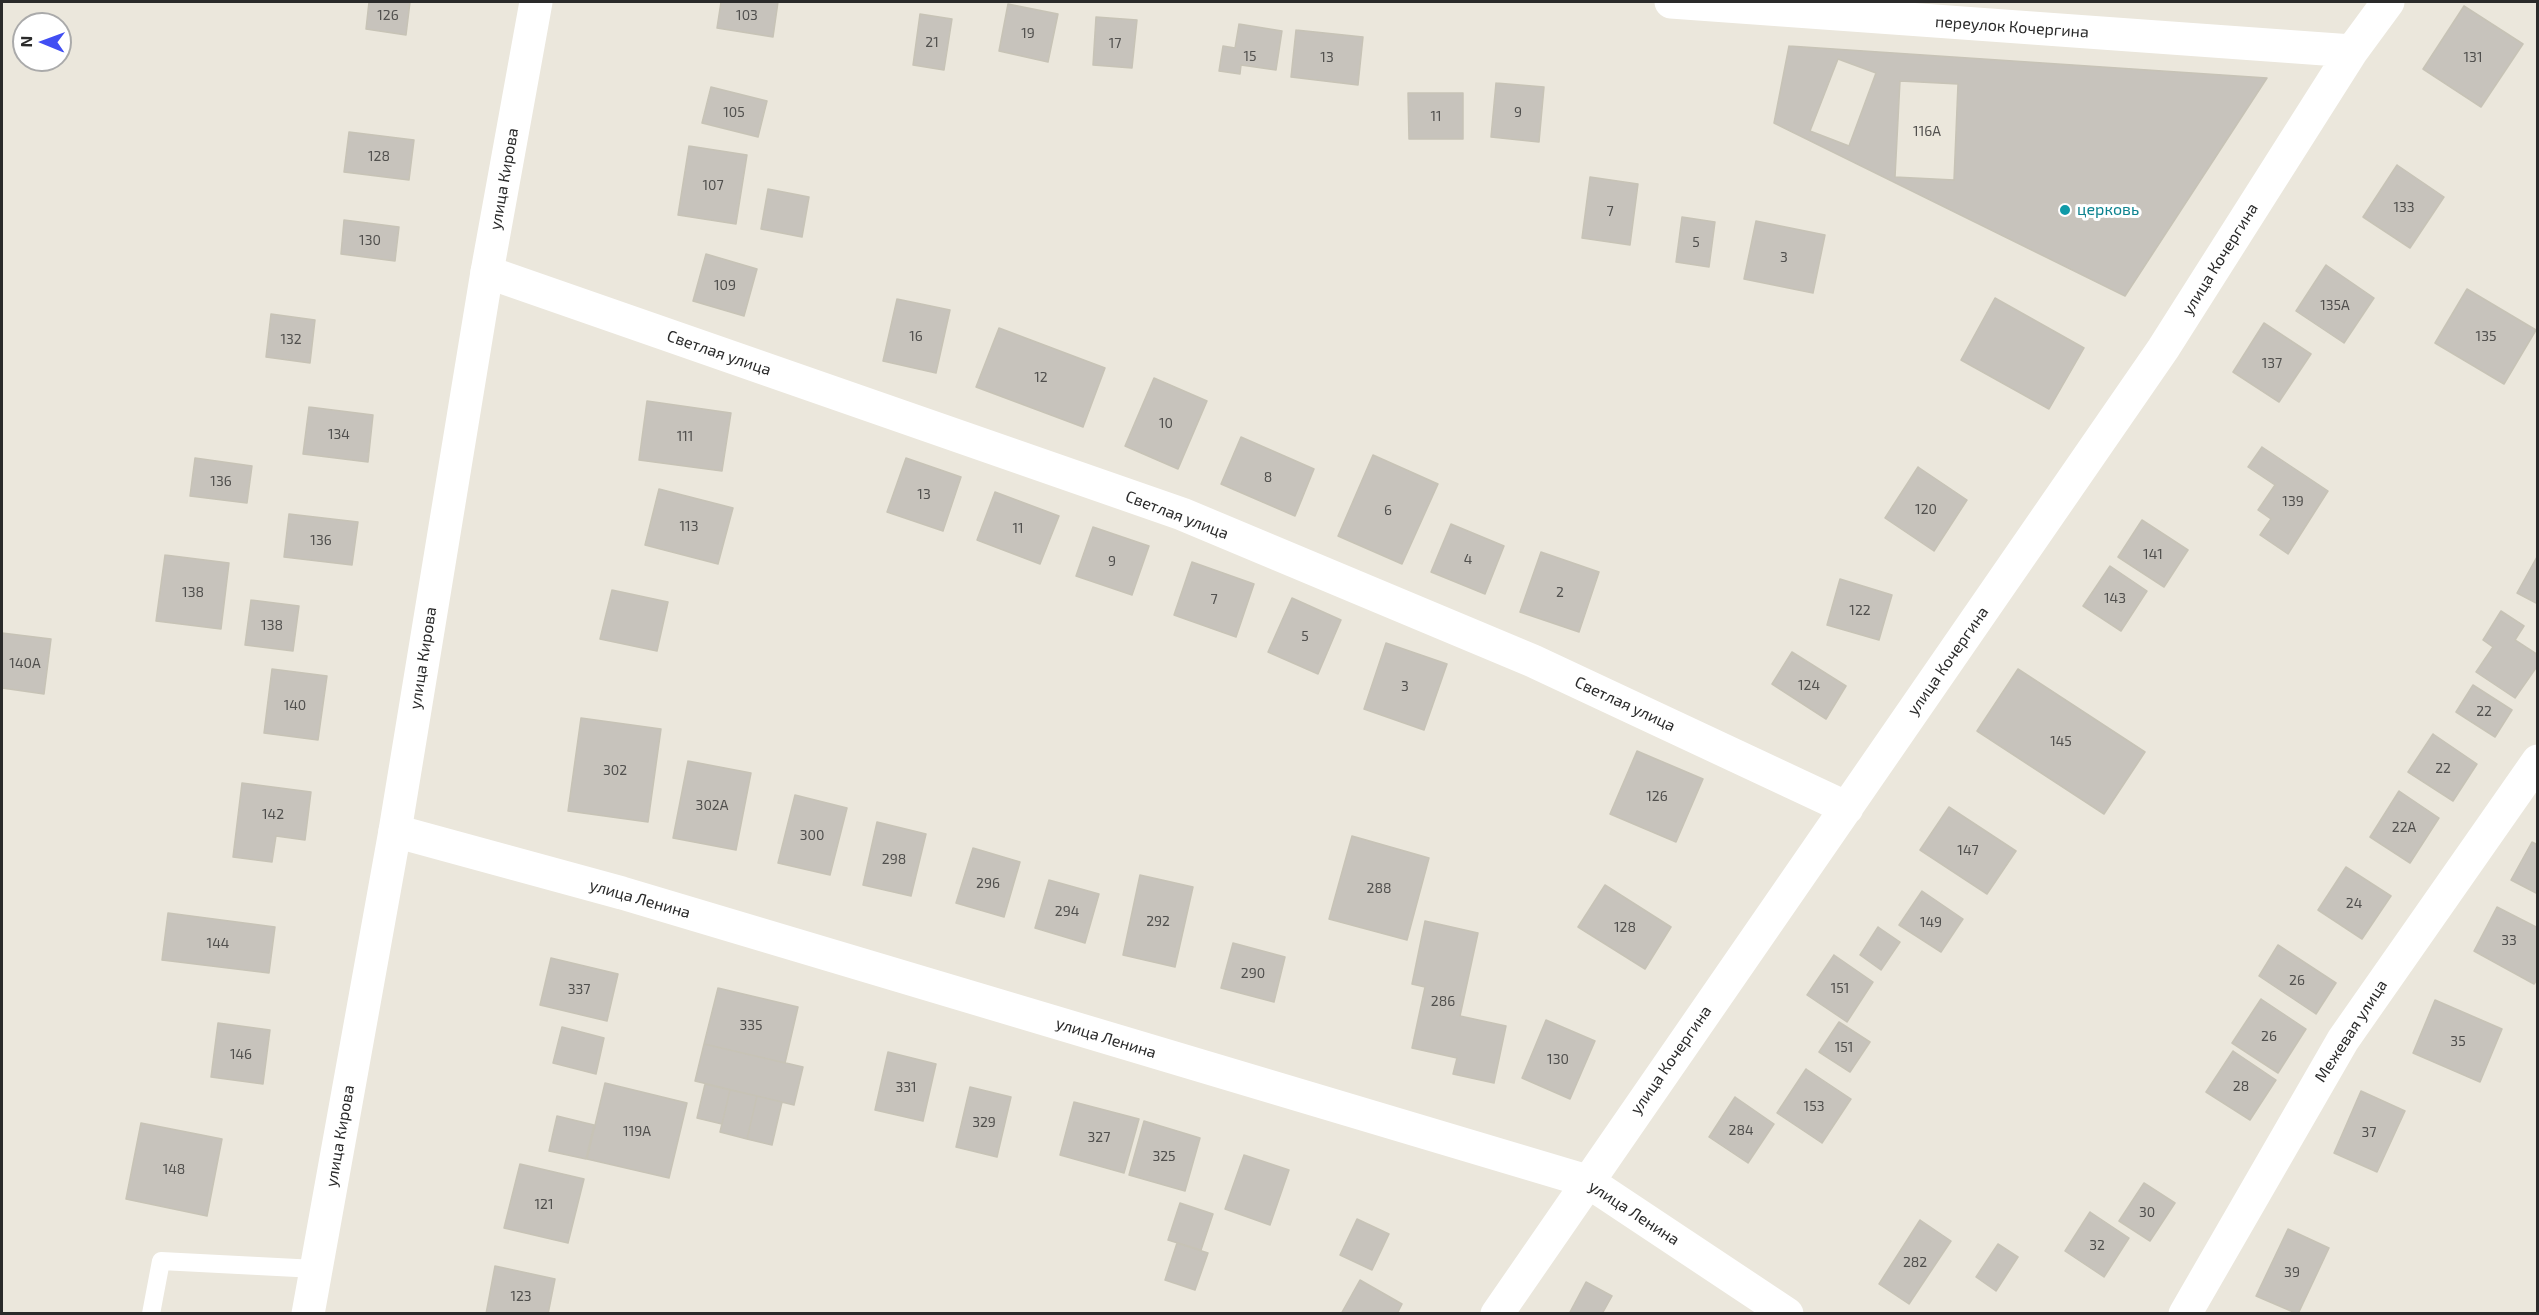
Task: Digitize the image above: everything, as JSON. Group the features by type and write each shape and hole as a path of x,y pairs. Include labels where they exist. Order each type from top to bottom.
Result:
{"street":[{"name":"улица Кирова","path":"308,1314 395,831 488,272 536,2"},
{"name":"переулок Кочергина","path":"1671,2 2352,51"},
{"name":"улица Кочергина","path":"1497,1314 2163,349 2352,51 2388,2"},
{"name":"Светлая улица","path":"488,272 1182,514 1533,661 1847,808"},
{"name":"Межевая улица","path":"2185,1314 2343,1040 2538,761"},
{"name":"улица Ленина","path":"395,831 622,893 1587,1181 1786,1314"}],"lane":[{"path":"151,1314 161,1261 316,1269"}],"building":[{"path":"369,2 410,2 406,35 366,29"},
{"path":"721,2 778,2 773,37 717,28"},
{"path":"1008,4 1058,14 1048,62 999,51"},
{"path":"2464,6 2523,44 2481,107 2423,69"},
{"path":"920,14 952,19 944,70 913,65"},
{"path":"1096,17 1137,20 1132,68 1093,65"},
{"path":"1239,24 1282,31 1276,70 1241,65 1240,74 1219,71 1223,46 1235,48"},
{"path":"1296,30 1363,37 1358,85 1291,77"},
{"name":"церковь","path":"1789,46 2267,78 2125,296 1774,123"},
{"path":"1838,59 1876,73 1849,146 1810,131"},
{"path":"1900,81 1958,84 1954,180 1895,177"},
{"path":"1496,83 1544,87 1539,142 1491,137"},
{"path":"711,87 767,101 758,137 702,123"},
{"path":"1408,93 1463,93 1463,139 1409,139"},
{"path":"349,132 414,140 409,180 344,172"},
{"path":"689,146 747,155 736,224 678,215"},
{"path":"2397,165 2444,197 2410,248 2363,217"},
{"path":"1590,177 1638,184 1630,245 1582,238"},
{"path":"768,189 809,197 802,237 761,229"},
{"path":"1682,217 1715,222 1709,267 1676,262"},
{"path":"344,220 399,227 395,261 341,254"},
{"path":"1756,221 1825,235 1813,293 1744,279"},
{"path":"706,254 757,269 744,316 693,301"},
{"path":"2326,265 2374,298 2344,343 2296,311"},
{"path":"2467,289 2536,330 2504,384 2435,343"},
{"path":"1995,298 2084,348 2049,409 1961,360"},
{"path":"897,299 950,310 936,373 883,361"},
{"path":"271,314 315,320 310,363 266,357"},
{"path":"2264,323 2311,354 2279,402 2233,372"},
{"path":"999,328 1105,368 1083,427 976,387"},
{"path":"1154,378 1207,401 1178,469 1125,446"},
{"path":"647,401 731,413 722,471 639,460"},
{"path":"309,407 373,415 368,462 303,454"},
{"path":"1241,437 1314,469 1295,516 1221,484"},
{"path":"2262,447 2328,491 2288,554 2260,535 2271,519 2258,510 2275,485 2248,467"},
{"path":"1373,455 1438,484 1402,564 1338,536"},
{"path":"195,458 252,466 247,503 190,496"},
{"path":"906,458 961,477 943,531 887,512"},
{"path":"1918,467 1967,500 1934,551 1885,518"},
{"path":"659,489 733,508 718,564 645,545"},
{"path":"995,492 1059,516 1040,564 977,540"},
{"path":"289,514 358,522 352,565 284,557"},
{"path":"2142,520 2188,550 2164,587 2118,557"},
{"path":"1451,524 1504,546 1485,594 1431,572"},
{"path":"1093,527 1149,546 1132,595 1076,576"},
{"path":"1541,552 1599,572 1579,632 1520,612"},
{"path":"165,555 229,563 221,629 156,621"},
{"path":"2538,555 2538,604 2517,593"},
{"path":"1192,562 1254,584 1236,637 1174,615"},
{"path":"2110,566 2147,591 2121,631 2083,606"},
{"path":"1840,579 1892,595 1879,640 1827,625"},
{"path":"612,590 668,602 657,651 600,639"},
{"path":"1292,598 1341,620 1318,674 1268,652"},
{"path":"251,600 299,606 293,651 245,645"},
{"path":"2501,611 2524,626 2515,640 2538,655 2538,665 2515,698 2476,672 2493,647 2483,640"},
{"path":"2,633 51,639 44,694 2,688"},
{"path":"1386,643 1447,664 1424,730 1364,709"},
{"path":"1792,652 1846,686 1826,719 1772,684"},
{"path":"272,669 327,676 318,740 264,733"},
{"path":"2018,669 2145,752 2104,814 1977,731"},
{"path":"2473,685 2512,710 2495,737 2456,712"},
{"path":"581,718 661,729 648,822 568,811"},
{"path":"2433,734 2477,764 2453,801 2408,772"},
{"path":"1637,751 1703,779 1676,842 1610,814"},
{"path":"688,761 751,773 736,850 673,838"},
{"path":"242,783 311,792 305,840 276,836 272,862 233,857"},
{"path":"2399,791 2439,818 2410,863 2370,837"},
{"path":"795,795 847,808 830,875 778,863"},
{"path":"1949,807 2016,851 1987,894 1920,850"},
{"path":"877,822 926,834 911,896 863,885"},
{"path":"1352,836 1429,858 1407,940 1329,919"},
{"path":"2532,842 2538,845 2538,894 2511,880"},
{"path":"973,848 1020,862 1004,917 956,903"},
{"path":"2346,867 2391,896 2362,939 2318,910"},
{"path":"1140,875 1193,887 1175,967 1123,955"},
{"path":"1049,880 1099,894 1085,943 1035,928"},
{"path":"1605,885 1671,927 1645,969 1578,927"},
{"path":"1922,891 1963,919 1941,952 1899,925"},
{"path":"2497,907 2538,928 2538,978 2534,984 2474,951"},
{"path":"168,913 275,927 269,973 162,960"},
{"path":"1425,921 1478,933 1460,1016 1506,1026 1494,1083 1453,1074 1457,1058 1412,1048 1425,987 1412,984"},
{"path":"1878,927 1900,942 1881,970 1860,955"},
{"path":"1233,943 1285,957 1274,1002 1221,988"},
{"path":"2278,945 2336,983 2316,1014 2259,976"},
{"path":"1834,955 1873,982 1847,1022 1807,995"},
{"path":"551,958 618,974 607,1021 540,1005"},
{"path":"718,988 798,1007 785,1063 704,1044"},
{"path":"2261,999 2306,1029 2278,1073 2232,1043"},
{"path":"2435,1000 2502,1029 2480,1082 2413,1053"},
{"path":"1546,1020 1595,1041 1570,1099 1522,1078"},
{"path":"1839,1022 1870,1042 1850,1072 1819,1052"},
{"path":"218,1023 270,1030 263,1084 211,1077"},
{"path":"562,1027 604,1038 596,1074 553,1063"},
{"path":"704,1044 803,1067 794,1105 695,1081"},
{"path":"2233,1051 2276,1080 2250,1120 2206,1092"},
{"path":"888,1052 936,1064 923,1121 875,1110"},
{"path":"1806,1069 1851,1099 1822,1143 1777,1113"},
{"path":"605,1083 687,1103 669,1178 587,1159"},
{"path":"705,1084 730,1090 722,1124 697,1118"},
{"path":"970,1087 1011,1097 997,1157 956,1147"},
{"path":"730,1090 757,1096 747,1139 720,1132"},
{"path":"2361,1091 2405,1111 2377,1172 2334,1153"},
{"path":"757,1096 782,1102 772,1145 747,1139"},
{"path":"1735,1097 1774,1124 1748,1163 1709,1137"},
{"path":"1074,1102 1139,1119 1124,1173 1060,1155"},
{"path":"557,1116 594,1125 586,1159 549,1151"},
{"path":"1144,1121 1200,1138 1185,1191 1129,1175"},
{"path":"141,1123 222,1139 207,1216 126,1199"},
{"path":"1244,1155 1289,1170 1270,1225 1225,1209"},
{"path":"520,1164 584,1179 568,1243 504,1228"},
{"path":"2144,1183 2175,1203 2150,1241 2119,1221"},
{"path":"1180,1203 1213,1214 1201,1250 1168,1240"},
{"path":"2090,1212 2129,1238 2104,1277 2065,1251"},
{"path":"1357,1219 1389,1234 1372,1270 1340,1255"},
{"path":"1920,1220 1951,1241 1909,1304 1879,1284"},
{"path":"2288,1229 2329,1248 2298,1314 2256,1296"},
{"path":"1177,1243 1208,1253 1195,1290 1165,1280"},
{"path":"1998,1244 2018,1257 1996,1291 1976,1277"},
{"path":"495,1266 555,1279 548,1314 486,1314"},
{"path":"1360,1280 1402,1304 1397,1314 1341,1314"},
{"path":"1586,1282 1612,1296 1602,1314 1569,1314"}],"place":[{"name":"церковь","path":"2065,210"}]}
